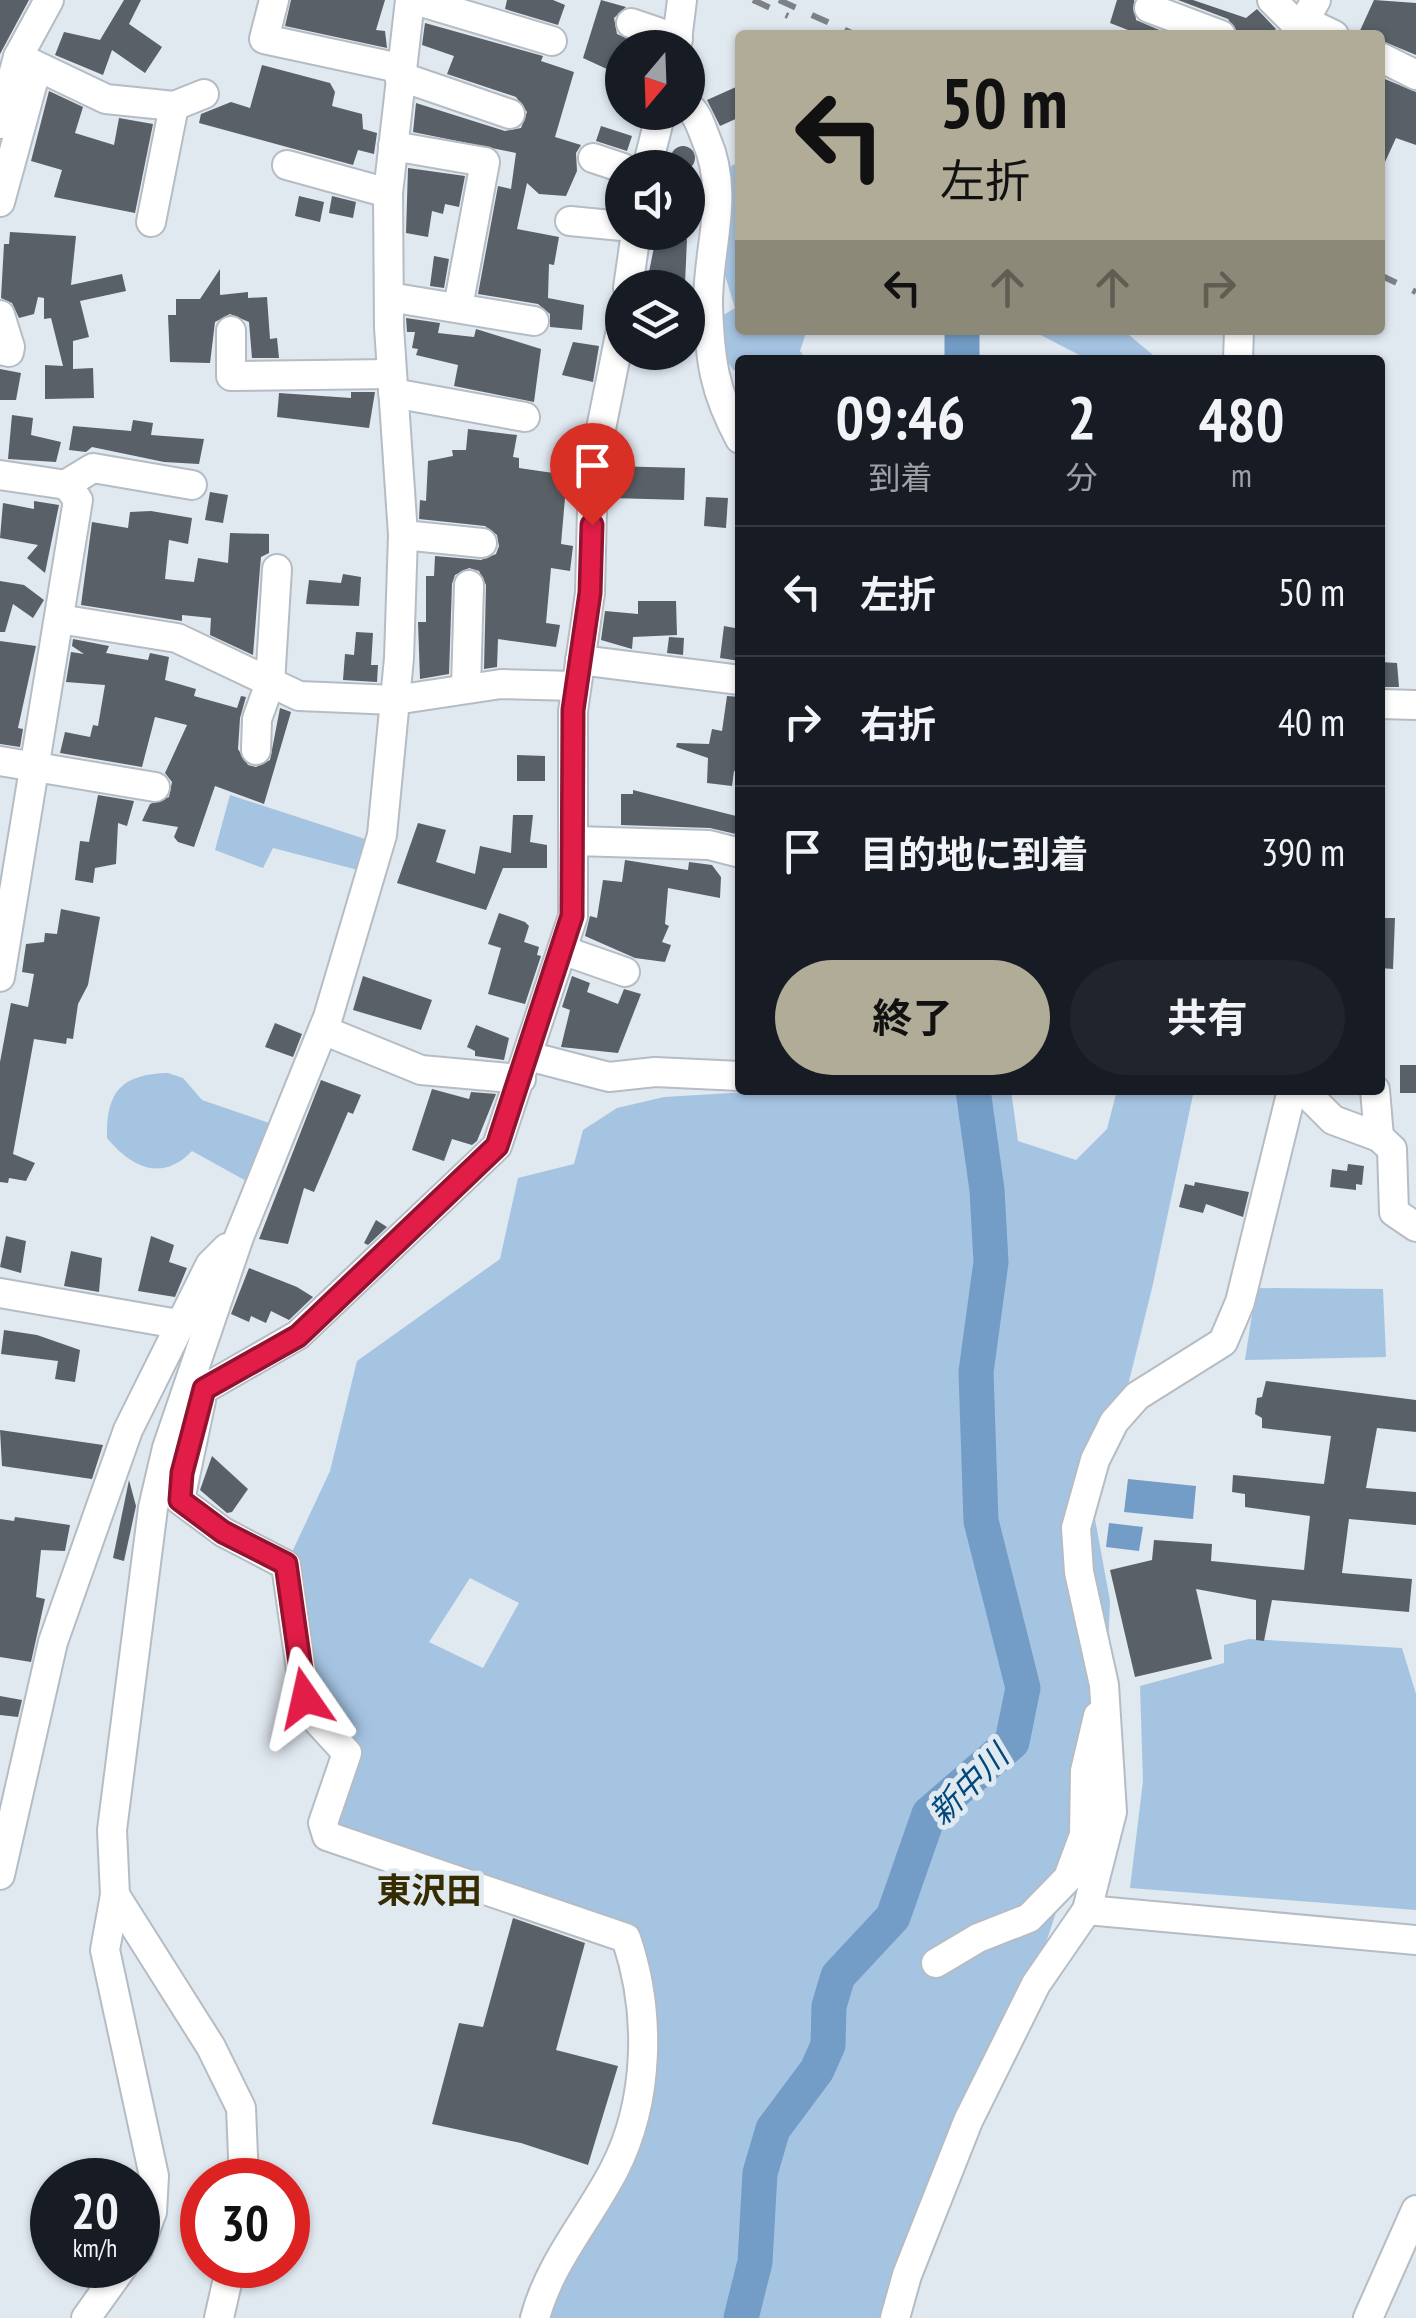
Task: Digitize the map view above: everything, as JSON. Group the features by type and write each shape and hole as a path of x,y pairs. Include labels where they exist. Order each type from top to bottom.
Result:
{"street":[{"path":"0,124 28,62 49,0"},
{"path":"274,0 264,39 399,72 510,114"},
{"path":"535,2318 560,2256 615,2168 643,2080 633,1960 626,1938 327,1836 323,1823 347,1752 313,1716 305,1698 286,1564 223,1532 180,1500 197,1388 198,1346 323,1030 382,834 395,700 403,534 392,384 388,192 399,72 413,0 479,10 552,42"},
{"path":"679,30 682,0"},
{"path":"1272,0 1303,21"},
{"path":"1150,8 1207,30"},
{"path":"631,24 646,30"},
{"path":"1385,59 1416,74"},
{"path":"28,62 106,99 174,106 204,94"},
{"path":"0,202 28,62"},
{"path":"150,222 174,106"},
{"path":"702,130 718,180 720,208 708,302 710,337 718,398 735,430"},
{"path":"393,146 485,162 458,307"},
{"path":"593,158 605,162"},
{"path":"287,166 388,192"},
{"path":"570,221 605,224"},
{"path":"389,297 534,321"},
{"path":"0,316 10,347 9,352 0,350"},
{"path":"230,331 231,376 392,384 525,417"},
{"path":"150,2158 105,1950 116,1895 112,1830 153,1508 167,1448 197,1388 298,1336 497,1146 572,916 578,673 590,593 593,468 613,370"},
{"path":"0,475 65,485 93,468 192,485"},
{"path":"0,977 8,880 34,766 78,500 65,485"},
{"path":"403,534 482,543"},
{"path":"256,750 257,719 270,683 277,569"},
{"path":"466,687 469,585"},
{"path":"59,619 177,638 299,696 395,700 466,687 535,683 578,673 735,680"},
{"path":"1385,704 1416,705"},
{"path":"0,761 155,787"},
{"path":"574,841 709,846 735,852"},
{"path":"562,950 625,972"},
{"path":"323,1030 421,1070 525,1068 610,1077 655,1072 735,1076"},
{"path":"896,2318 907,2275 968,2122 1036,1984 1087,1910 1112,1812 1104,1685 1079,1572 1076,1528 1096,1460 1114,1422 1136,1396 1223,1342 1240,1302 1291,1095"},
{"path":"1308,1095 1332,1120 1379,1138 1392,1148 1394,1212 1416,1228"},
{"path":"1375,1095 1379,1138"},
{"path":"0,1875 12,1764 128,1430 210,1264 238,1237"},
{"path":"0,1293 178,1324"},
{"path":"936,1963 978,1938 1029,1918 1068,1878 1084,1835 1085,1771 1104,1685"},
{"path":"116,1895 211,2046 240,2108 243,2158"},
{"path":"1087,1910 1416,1940"},
{"path":"1368,2318 1416,2210"},
{"path":"86,2318 108,2288"},
{"path":"219,2318 226,2288"}],"shaded area":[{"path":"735,164 735,308 720,259 731,166"},
{"path":"735,308 735,335 805,335 800,351 803,355 735,355 733,370 721,351 720,317"},
{"path":"1041,335 1129,335 1153,355 1079,355"},
{"path":"230,795 368,840 358,870 273,848 263,868 215,850"},
{"path":"168,1073 183,1078 202,1100 275,1125 250,1183 192,1151 170,1166 148,1167 127,1157 107,1138 109,1109 120,1089 138,1077"},
{"path":"735,1093 1012,1095 1018,1141 1076,1160 1107,1129 1116,1095 1193,1095 1153,1284 1095,1519 1110,1601 1103,1769 1042,1955 884,2318 535,2318 641,2135 631,1933 327,1836 340,1752 313,1716 286,1565 330,1471 357,1361 500,1259 518,1178 574,1164 583,1130 617,1108 664,1097","holes":["470,1578 519,1603 483,1668 429,1642"]},
{"path":"1256,1288 1383,1289 1386,1357 1245,1360"},
{"path":"1128,1479 1196,1486 1193,1519 1124,1512"},
{"path":"1109,1523 1143,1527 1139,1551 1106,1547"},
{"path":"1249,1639 1402,1648 1416,1694 1416,1910 1130,1888 1143,1781 1140,1686 1224,1663 1224,1645"}],"building":[{"path":"0,0 29,0 0,54"},
{"path":"124,0 141,0 129,24 162,47 145,73 112,50 103,75 55,55 64,32 100,40"},
{"path":"291,0 385,0 376,30 385,31 387,48 285,26"},
{"path":"507,0 553,0 565,5 558,25 505,9"},
{"path":"601,0 626,7 614,18 616,30 605,30 605,68 583,58"},
{"path":"1117,0 1134,0 1136,20 1159,30 1128,30 1110,23"},
{"path":"1178,0 1193,0 1246,18 1257,9 1276,29 1235,30 1228,19"},
{"path":"1374,0 1416,3 1416,55 1385,42 1385,30 1360,30"},
{"path":"425,23 543,56 541,61 574,72 555,137 581,145 576,153 577,171 566,196 539,194 527,183 517,229 559,237 554,265 549,264 548,298 584,305 582,330 550,327 550,314 538,304 478,294 498,186 511,189 516,153 413,132 416,103 505,131 521,128 527,112 516,97 447,74 454,56 422,45"},
{"path":"262,65 330,83 335,92 332,106 362,114 363,129 377,133 374,154 358,150 353,165 199,123 201,114 231,102 250,108"},
{"path":"1385,79 1416,92 1416,145 1396,138 1385,162"},
{"path":"735,87 735,119 720,126 707,100"},
{"path":"49,91 83,107 75,133 114,145 119,118 153,124 135,213 54,197 62,170 31,161"},
{"path":"601,126 632,136 627,150 596,141"},
{"path":"408,168 465,176 459,207 445,204 443,214 432,211 428,237 406,233"},
{"path":"299,196 324,202 320,222 295,216"},
{"path":"332,196 356,202 353,218 329,213"},
{"path":"10,232 76,236 71,285 122,274 126,291 80,301 89,337 73,341 73,369 93,368 94,398 45,399 45,365 63,366 51,318 44,319 44,298 38,297 34,314 19,318 12,303 1,298 4,244 9,244"},
{"path":"653,250 687,250 686,270 649,270"},
{"path":"434,256 449,259 444,288 430,286"},
{"path":"220,269 220,295 248,292 248,298 267,297 270,339 277,338 279,358 252,358 249,322 230,314 215,322 210,363 170,362 168,315 176,315 176,299 200,299"},
{"path":"406,318 440,323 438,333 474,337 476,329 541,349 534,402 454,386 458,365 416,355 418,349 412,348 415,332 407,332"},
{"path":"573,342 599,346 593,382 562,375"},
{"path":"0,369 21,373 16,400 0,400"},
{"path":"351,392 375,392 369,428 277,417 279,393 351,398"},
{"path":"12,415 33,418 31,435 61,442 56,462 8,459"},
{"path":"133,420 153,423 151,435 204,439 199,464 164,462 92,447 86,452 69,450 73,426 131,431"},
{"path":"468,429 517,435 513,457 519,458 519,468 567,475 561,544 573,546 570,571 551,568 546,623 560,625 556,647 498,639 497,667 484,669 486,585 479,571 469,568 455,575 452,584 449,674 420,679 418,622 426,622 426,576 434,576 435,556 481,560 496,554 499,546 497,535 485,526 419,519 420,500 426,501 428,461 453,456 452,450 466,450"},
{"path":"611,466 685,468 684,500 610,498"},
{"path":"210,492 228,495 223,523 205,520"},
{"path":"706,497 728,498 726,528 704,526"},
{"path":"34,501 59,505 45,573 27,558 38,545 0,538 3,503 34,509"},
{"path":"151,511 192,518 188,544 169,540 165,579 194,582 198,558 228,563 230,533 269,534 269,553 261,557 253,655 210,635 211,618 182,615 182,621 81,605 92,522 128,528 130,512"},
{"path":"343,574 361,577 359,606 306,604 309,580 341,583"},
{"path":"0,581 24,585 44,600 33,618 13,604 5,632 0,632"},
{"path":"638,601 676,601 677,635 633,637 632,649 601,640 605,611 638,614"},
{"path":"724,626 735,628 735,660 720,658"},
{"path":"356,632 373,633 371,665 378,665 377,682 343,680 345,654 354,655"},
{"path":"669,637 684,638 683,655 667,653"},
{"path":"73,639 109,646 106,653 148,660 150,653 169,657 165,680 196,689 194,696 237,708 241,696 246,697 238,749 248,765 256,767 270,760 280,708 291,712 264,804 215,786 194,847 174,837 178,827 142,821 150,804 169,797 172,782 165,773 187,725 155,717 142,767 60,753 65,732 90,737 93,725 98,726 105,685 66,682 71,652 84,654 72,646"},
{"path":"0,641 36,646 18,728 23,729 20,747 0,744"},
{"path":"1385,662 1397,663 1399,687 1385,687"},
{"path":"727,696 735,697 732,786 707,783 708,758 676,747 677,743 709,744 712,729 722,731"},
{"path":"517,755 545,756 545,781 517,781"},
{"path":"633,790 735,816 735,834 710,828 621,825 621,794 633,794"},
{"path":"98,795 134,801 127,826 118,823 116,864 95,868 93,883 75,880 80,841 89,842"},
{"path":"513,815 533,815 530,842 547,845 547,868 503,868 486,910 397,883 418,823 446,830 436,862 475,874 480,846 511,853"},
{"path":"625,860 688,870 689,862 712,865 721,877 720,898 668,888 665,924 669,926 662,942 671,945 665,962 635,958 585,936 590,916 597,918 603,880 622,882"},
{"path":"61,909 100,917 88,985 78,1004 73,1039 67,1038 66,1044 34,1039 13,1154 35,1163 26,1181 9,1178 8,1183 0,1182 0,1062 11,1003 28,1007 34,974 22,972 26,944 44,942 45,933 57,934"},
{"path":"499,913 525,922 529,926 524,942 539,947 537,955 541,956 525,1004 488,994 501,948 488,944"},
{"path":"1385,918 1395,918 1393,969 1385,968"},
{"path":"363,976 432,1000 421,1030 353,1010"},
{"path":"572,976 590,983 587,992 618,1004 624,989 641,994 618,1053 561,1047 570,1010 562,1007"},
{"path":"275,1023 302,1034 293,1057 265,1047"},
{"path":"476,1025 509,1038 504,1060 475,1056 475,1051 467,1047"},
{"path":"1400,1065 1416,1065 1416,1093 1400,1093"},
{"path":"321,1080 361,1095 353,1114 348,1112 314,1192 304,1188 288,1244 259,1239"},
{"path":"432,1089 469,1099 471,1092 496,1094 477,1141 472,1145 452,1139 444,1161 412,1150"},
{"path":"1348,1164 1364,1166 1362,1185 1356,1184 1356,1190 1330,1187 1332,1169 1347,1171"},
{"path":"1195,1182 1249,1192 1243,1217 1206,1204 1203,1213 1179,1207 1185,1184 1194,1186"},
{"path":"376,1220 387,1227 368,1245 364,1243"},
{"path":"6,1236 26,1241 21,1273 0,1267"},
{"path":"151,1236 174,1245 169,1262 187,1268 175,1297 138,1291"},
{"path":"71,1251 102,1258 99,1292 64,1286"},
{"path":"249,1268 313,1297 289,1320 271,1311 266,1323 251,1316 249,1322 231,1314"},
{"path":"4,1330 37,1335 80,1350 75,1382 55,1379 58,1361 1,1354"},
{"path":"1266,1381 1416,1400 1416,1432 1377,1428 1366,1488 1416,1492 1416,1525 1349,1519 1342,1573 1412,1579 1409,1612 1272,1600 1264,1641 1256,1640 1256,1600 1196,1589 1212,1659 1135,1677 1110,1570 1152,1560 1154,1540 1212,1544 1211,1561 1304,1570 1310,1516 1245,1507 1245,1494 1232,1492 1233,1475 1324,1484 1331,1436 1262,1428 1262,1418 1255,1414 1257,1398 1262,1397"},
{"path":"0,1430 103,1445 92,1479 2,1466"},
{"path":"212,1456 248,1489 232,1512 227,1513 200,1490"},
{"path":"129,1480 136,1506 124,1561 113,1558"},
{"path":"15,1517 70,1525 65,1551 41,1550 36,1597 45,1599 31,1662 0,1657 0,1519 14,1521"},
{"path":"0,1696 22,1700 18,1717 0,1715"},
{"path":"513,1918 585,1943 556,2050 618,2066 588,2165 521,2143 432,2124 459,2023 483,2027"}],"waterway":[{"name":"新中川","path":"962,335 962,355"},
{"name":"新中川","path":"741,2318 755,2262 760,2173 773,2129 817,2070 828,2045 829,2006 838,1976 893,1917 929,1814 1012,1742 1023,1688 981,1521 976,1372 991,1262 987,1190 974,1095"}],"railway":[{"path":"753,0 788,16"},
{"path":"779,0 845,30"},
{"path":"1385,277 1416,292"}],"district":[{"name":"東沢田","path":"429,1890"}],"route":[{"path":"305,1698 292,1630 286,1564 223,1532 180,1500 188,1450 204,1389 298,1336 497,1146 572,916 573,710 590,593 592,525"}]}
